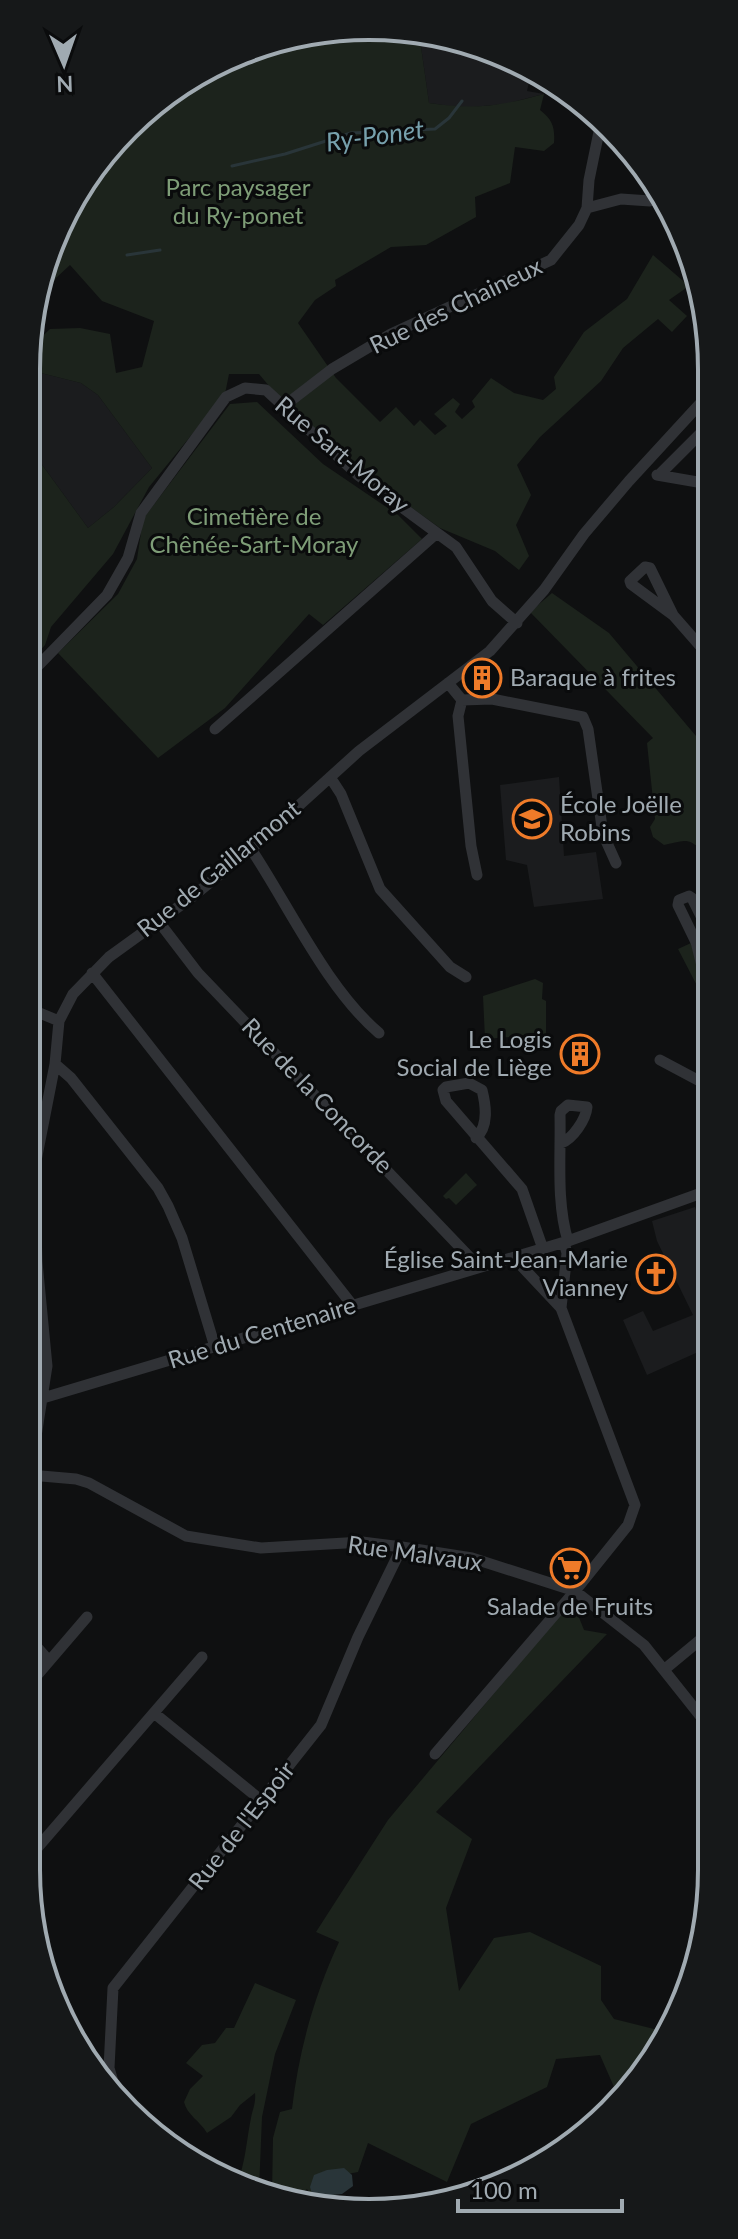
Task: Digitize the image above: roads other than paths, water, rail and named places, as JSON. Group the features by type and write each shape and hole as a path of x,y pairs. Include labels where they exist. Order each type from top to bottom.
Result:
{"street":[{"path":"599,133 587,208 621,199 651,200"},
{"name":"Rue des Chaineux","path":"288,403 332,369 391,334 551,260 579,225 587,208"},
{"name":"Rue Sart-Moray","path":"40,664 107,595 128,558 141,513 226,397 245,388 266,390 288,403 358,475 456,547 492,601 517,623"},
{"name":"Rue de Gaillarmont","path":"40,1140 55,1064 59,1021 73,994 128,942 159,922 251,849 396,722 490,651 517,623 584,534 698,406"},
{"path":"659,475 698,436"},
{"path":"641,470 698,482"},
{"path":"215,729 437,533"},
{"path":"673,615 698,644"},
{"path":"448,683 462,700"},
{"path":"462,700 492,699 583,717 588,729 603,834 616,863"},
{"path":"462,700 458,716 471,846 477,875"},
{"path":"330,777 341,794 380,889 450,967 466,977"},
{"path":"251,849 325,967 362,1019 379,1033"},
{"name":"Rue de la Concorde","path":"159,922 198,973 479,1267"},
{"path":"696,942 698,950"},
{"path":"92,973 353,1306"},
{"path":"40,1013 59,1021"},
{"path":"660,1060 698,1080"},
{"path":"55,1064 71,1078 158,1188 182,1238 215,1347"},
{"path":"476,1138 481,1134 485,1121 482,1090 469,1083 446,1087 443,1096 476,1138 522,1189 543,1249"},
{"path":"561,1143 561,1218 567,1253 561,1308"},
{"name":"Rue du Centenaire","path":"43,1398 566,1242 698,1194"},
{"path":"435,1754 575,1591 628,1525 635,1505 561,1308 514,1258"},
{"name":"Rue de Gaillarmont","path":"40,1293 47,1366 40,1415"},
{"name":"Rue Malvaux","path":"40,1477 76,1479 89,1483 186,1536 261,1548 362,1542 402,1547 472,1558 575,1591 644,1645 698,1712"},
{"name":"Rue de l'Espoir","path":"110,2073 113,1988 321,1725 358,1637 402,1547"},
{"path":"40,1672 87,1617"},
{"path":"665,1669 698,1642"},
{"path":"40,1651 49,1661"},
{"path":"40,1845 202,1657"},
{"path":"154,1713 262,1801"}],"waterway":[{"name":"Ry-Ponet","path":"232,166 285,154 351,133 435,129 449,118 462,101"},
{"name":"Ry-Ponet","path":"127,255 160,250"}],"place":[{"name":"Baraque à frites","path":"482,678"},
{"name":"École Joëlle Robins","path":"532,819"},
{"name":"Le Logis Social de Liège","path":"580,1054"},
{"name":"Église Saint-Jean-Marie Vianney","path":"656,1274"},
{"name":"Salade de Fruits","path":"570,1568"}],"park label":[{"name":"Parc paysager du Ry-ponet","path":"238,202"},
{"name":"Cimetière de Chênée-Sart-Moray","path":"254,531"}]}
